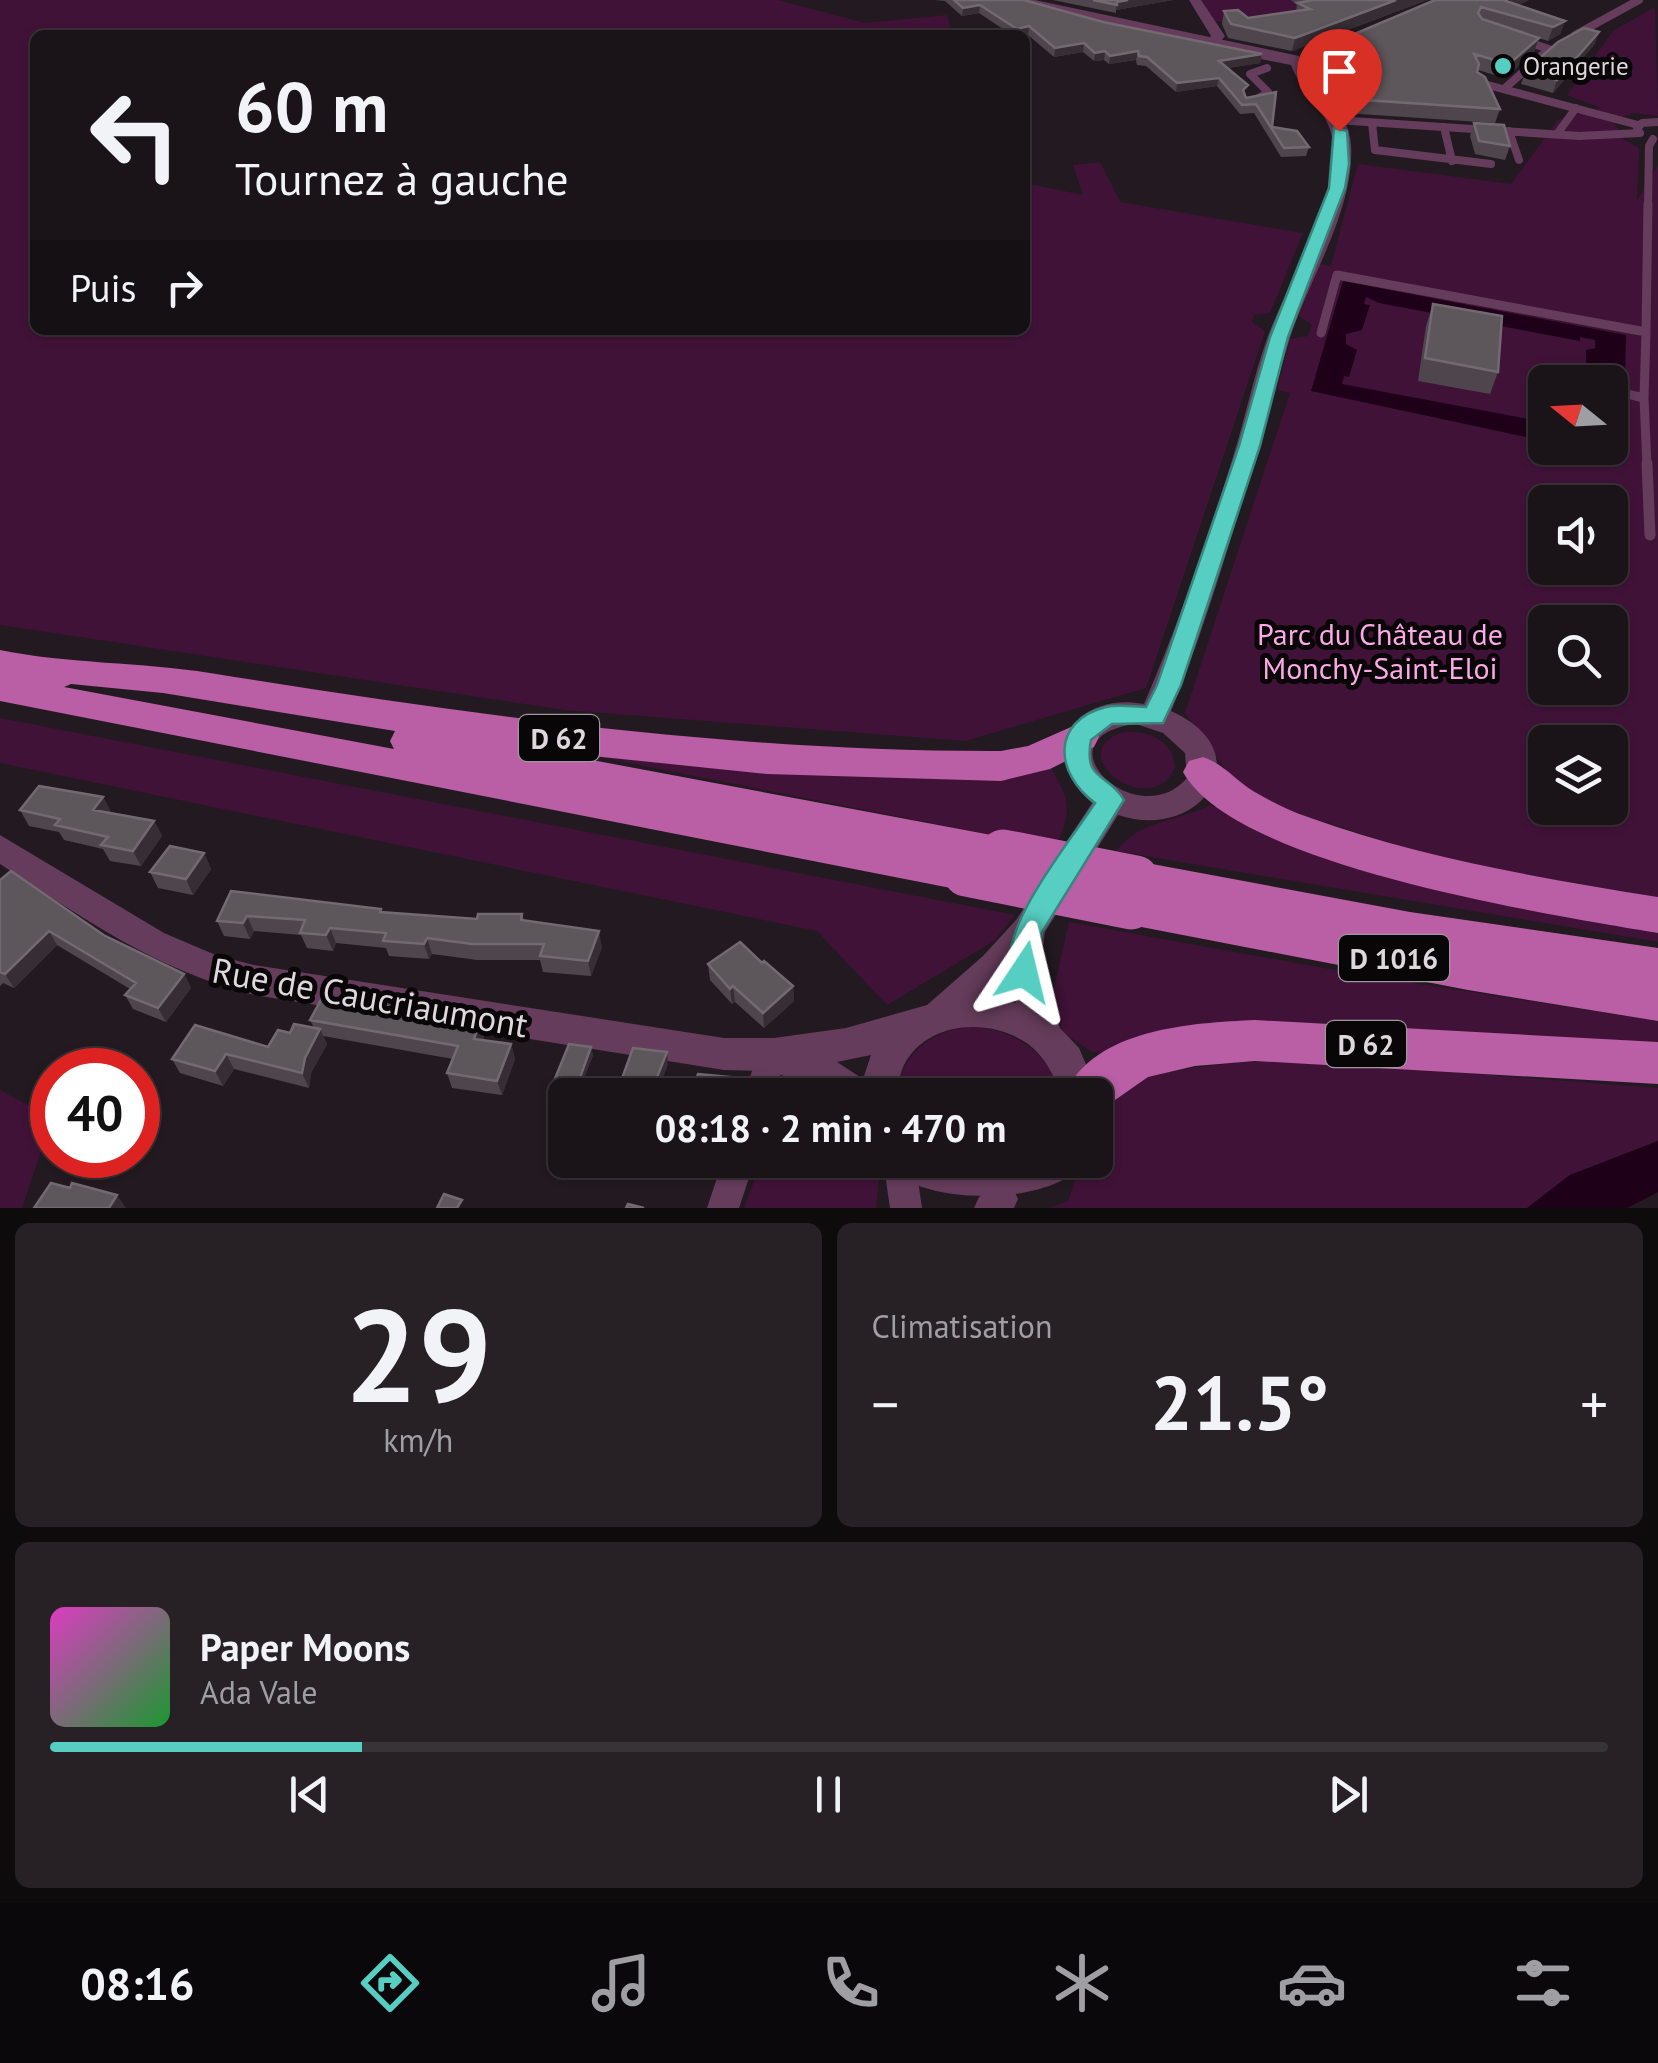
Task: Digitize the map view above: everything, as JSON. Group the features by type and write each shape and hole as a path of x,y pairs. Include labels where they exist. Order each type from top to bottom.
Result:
{"highway":[{"name":"D 62","path":"18,667 122,673 453,725 797,759 1001,766 1036,759 1080,737"},
{"name":"D 1016","path":"18,667 1002,852 1133,892 1449,968 1658,1001"},
{"name":"D 1016","path":"0,688 966,874 1133,892 1658,966"},
{"path":"1204,772 1218,789 1246,808 1338,845 1452,874 1658,914"},
{"name":"D 62","path":"1105,1078 1144,1056 1195,1046 1252,1042 1371,1044 1658,1063"}],"street":[{"path":"1016,0 1212,43 1279,64 1333,115 1342,156 1337,188 1279,337 1244,462 1180,654 1154,716"},
{"path":"1195,0 1218,36 1212,43"},
{"path":"1279,64 1312,52"},
{"path":"1110,715 1154,716 1192,738 1204,772 1195,792 1167,807 1138,809 1111,800 1088,784 1080,771 1076,750 1080,737 1096,721 1110,715"},
{"path":"882,1078 886,1059 903,1037 994,967 1028,930 1111,800"},
{"name":"Rue de Caucriaumont","path":"0,848 157,949 210,970 677,1050 771,1056"},
{"path":"1028,930 1024,972 1045,1036 1074,1078"},
{"path":"771,1056 862,1042 966,1010 997,1013 1045,1036"},
{"path":"764,1078 771,1056"},
{"path":"771,1056 830,1078"},
{"path":"724,1208 733,1178"},
{"path":"902,1178 906,1208"},
{"path":"922,1178 945,1192 996,1204 1048,1178"}],"lane":[{"path":"1504,90 1549,48 1639,0"},
{"path":"1515,37 1549,48"},
{"path":"1248,101 1268,94 1250,76 1279,64"},
{"path":"1480,84 1576,108 1639,129 1655,139 1649,146 1644,398 1650,535"},
{"path":"1557,134 1576,108"},
{"path":"1333,115 1372,123 1557,134 1639,129 1658,122"},
{"path":"1372,123 1375,150 1491,164"},
{"path":"1444,127 1452,160"},
{"path":"1509,132 1519,160"},
{"path":"1321,333 1337,275 1646,332"},
{"path":"1628,393 1644,398"}],"green space":[{"path":"0,0 777,0 865,23 947,15 951,30 30,30 30,335 1030,335 1030,184 1083,195 1073,165 1100,162 1120,202 1303,233 1270,313 1254,315 1252,322 1265,331 1146,688 965,741 565,710 0,625"},
{"path":"1199,0 1291,0 1308,7 1301,20 1211,22"},
{"name":"Parc du Château de Monchy-Saint-Eloi","path":"1655,7 1658,116 1633,113 1613,120 1623,139 1639,148 1637,201 1658,165 1658,897 1453,863 1281,808 1238,787 1185,713 1290,393 1277,390 1290,339 1308,336 1312,325 1299,316 1319,264 1331,266 1358,164 1511,184 1558,120 1601,108 1567,95 1613,31"},
{"path":"0,718 1015,915 994,941 887,1005 817,931 0,763"},
{"path":"1124,732 1150,735 1170,750 1175,767 1163,783 1148,788 1131,786 1105,767 1101,754 1106,742"},
{"path":"529,743 1019,775 1051,768 1065,797 1067,813 1057,844 1011,839"},
{"path":"1210,805 1242,818 1658,924 1658,942 1116,851 1148,827"},
{"path":"1069,922 1368,976 1658,1021 1658,1047 1092,1052 1064,1033 1051,1001"},
{"path":"985,1028 1014,1038 1038,1055 1054,1078 900,1078 920,1048 955,1029"},
{"path":"1338,1057 1462,1073 1658,1088 1658,1141 1570,1175 1527,1208 1050,1208 1068,1201 1076,1178 1113,1178 1115,1094 1131,1083 1155,1075 1255,1062"},
{"path":"0,1090 30,1106 32,1178 22,1208 0,1208"},
{"path":"755,1178 879,1179 876,1208 744,1208"}],"shaded area":[{"path":"1343,281 1626,335 1625,365 1586,365 1586,350 1595,348 1595,340 1580,337 1580,341 1379,303 1366,297 1364,304 1370,305 1362,330 1346,334 1346,344 1357,350 1349,377 1344,376 1342,384 1528,419 1528,437 1311,391"},
{"path":"1658,1141 1658,1192 1627,1208 1527,1208 1570,1175"}],"building":[{"path":"954,0 1024,0 1103,22 1262,54 1219,61 1248,85 1243,90 1246,98 1276,92 1272,127 1297,131 1309,147 1284,148 1256,104 1242,105 1219,78 1177,83 1147,57 1139,56 1138,51 1110,56 1105,51 1095,53 1084,43 1055,48 1029,26 1017,29 980,5 963,8"},
{"path":"1093,0 1128,0 1117,5"},
{"path":"1396,0 1295,38 1231,24 1224,11 1238,10 1248,18 1310,9 1298,3"},
{"path":"1435,0 1508,0 1565,21 1553,27 1481,7 1478,13 1482,19 1539,38 1509,64 1474,54 1479,64 1477,72 1485,77 1500,109 1349,99 1314,51"},
{"path":"1584,28 1599,32 1557,80 1526,70 1558,42"},
{"path":"1474,123 1504,125 1510,146 1479,141"},
{"path":"1433,304 1502,316 1498,372 1425,358"},
{"path":"39,786 103,797 93,810 154,821 133,851 101,845 108,837 55,825 60,819 20,810"},
{"path":"170,846 204,853 186,879 150,872"},
{"path":"11,871 105,936 184,974 158,1008 125,995 136,983 49,931 5,974 0,972 0,880"},
{"path":"231,891 381,909 380,912 477,919 478,914 522,914 521,920 599,931 588,961 540,956 544,944 472,944 427,938 424,944 383,941 386,933 330,928 326,935 300,933 305,920 247,916 243,923 217,921"},
{"path":"740,942 793,986 763,1013 733,986 730,989 708,964"},
{"path":"323,996 480,1021 474,1039 511,1044 497,1081 447,1073 458,1046 310,1020"},
{"path":"294,1024 320,1029 302,1073 226,1054 215,1071 172,1059 195,1025 268,1047 278,1030 290,1033"},
{"path":"569,1044 591,1047 580,1078 555,1078"},
{"path":"633,1048 667,1052 657,1078 622,1078"},
{"path":"698,1074 741,1078 697,1078"},
{"path":"51,1183 70,1188 72,1183 117,1195 109,1208 34,1208"},
{"path":"444,1194 462,1200 457,1208 437,1208"}],"place":[{"name":"Orangerie","path":"1503,66"}],"route":[{"path":"1024,972 1028,930 1111,800 1083,778 1076,757 1080,737 1096,721 1110,715 1154,716 1169,685 1250,446 1279,337 1337,188 1342,164 1339,131"}]}
